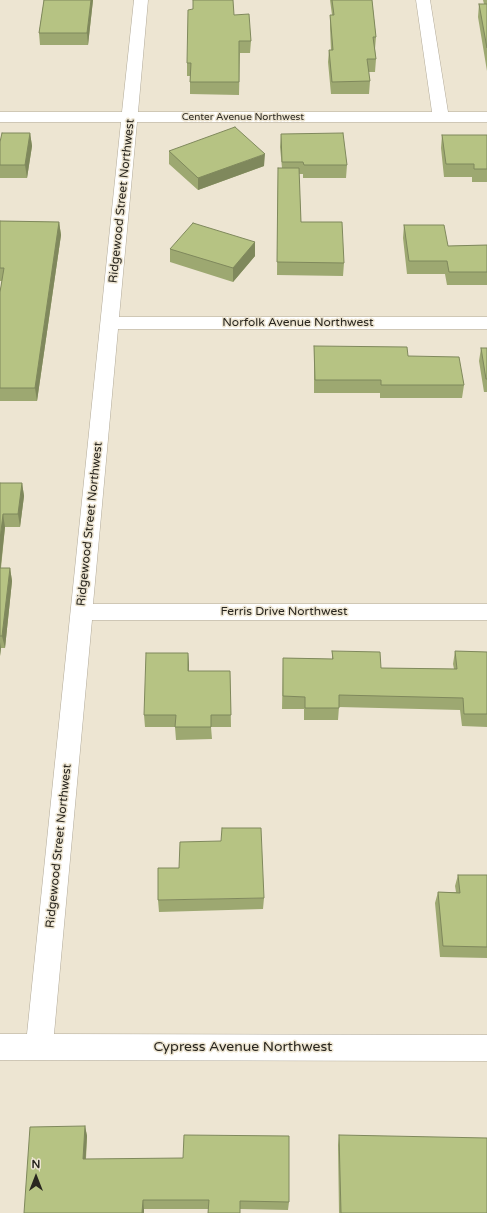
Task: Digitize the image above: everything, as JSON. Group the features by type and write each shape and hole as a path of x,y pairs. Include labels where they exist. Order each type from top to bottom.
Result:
{"street":[{"name":"Ridgewood Street Northwest","path":"39,1047 141,0"},
{"path":"423,0 441,117"},
{"name":"Center Avenue Northwest","path":"0,117 487,117"},
{"name":"Norfolk Avenue Northwest","path":"110,323 487,323"},
{"name":"Ferris Drive Northwest","path":"82,612 487,612"},
{"name":"Cypress Avenue Northwest","path":"0,1047 487,1048"}],"building":[{"path":"44,0 91,0 87,33 39,33"},
{"path":"193,0 233,0 234,15 249,14 251,41 239,41 239,82 190,82 191,63 187,63 188,10 193,9"},
{"path":"332,0 372,0 376,37 373,37 376,59 367,59 370,81 332,82 329,50 333,50 330,15 334,15"},
{"path":"479,4 487,4 487,48"},
{"path":"235,127 265,154 198,178 169,151"},
{"path":"2,133 30,133 25,165 0,165 0,142"},
{"path":"343,133 347,165 304,165 303,162 282,162 281,134"},
{"path":"442,135 487,135 487,169 474,169 474,164 446,164"},
{"path":"278,168 299,168 301,222 342,222 344,263 277,262"},
{"path":"0,221 59,222 35,388 0,388 0,292 4,268 0,268"},
{"path":"193,223 255,242 233,268 170,249"},
{"path":"404,225 444,225 448,246 487,245 487,272 449,272 447,261 409,261"},
{"path":"314,346 407,347 408,356 459,357 464,385 381,385 381,380 315,380"},
{"path":"481,348 487,348 487,379 486,379"},
{"path":"0,483 22,483 18,514 3,514 0,540"},
{"path":"0,568 10,568 2,636 0,636"},
{"path":"332,651 380,652 381,668 457,669 455,651 487,652 487,714 464,714 463,698 339,695 339,708 305,708 305,697 283,696 283,658 333,659"},
{"path":"146,653 188,653 188,671 230,671 231,715 211,715 211,727 175,727 176,715 144,715"},
{"path":"222,828 261,828 264,898 158,900 158,868 179,868 180,842 221,841"},
{"path":"458,875 487,875 487,947 443,946 438,892 460,893"},
{"path":"85,1126 83,1159 183,1158 184,1135 289,1136 289,1202 240,1201 240,1213 208,1213 209,1200 143,1200 142,1213 24,1213 30,1127"},
{"path":"339,1135 487,1138 487,1213 341,1213"}]}
